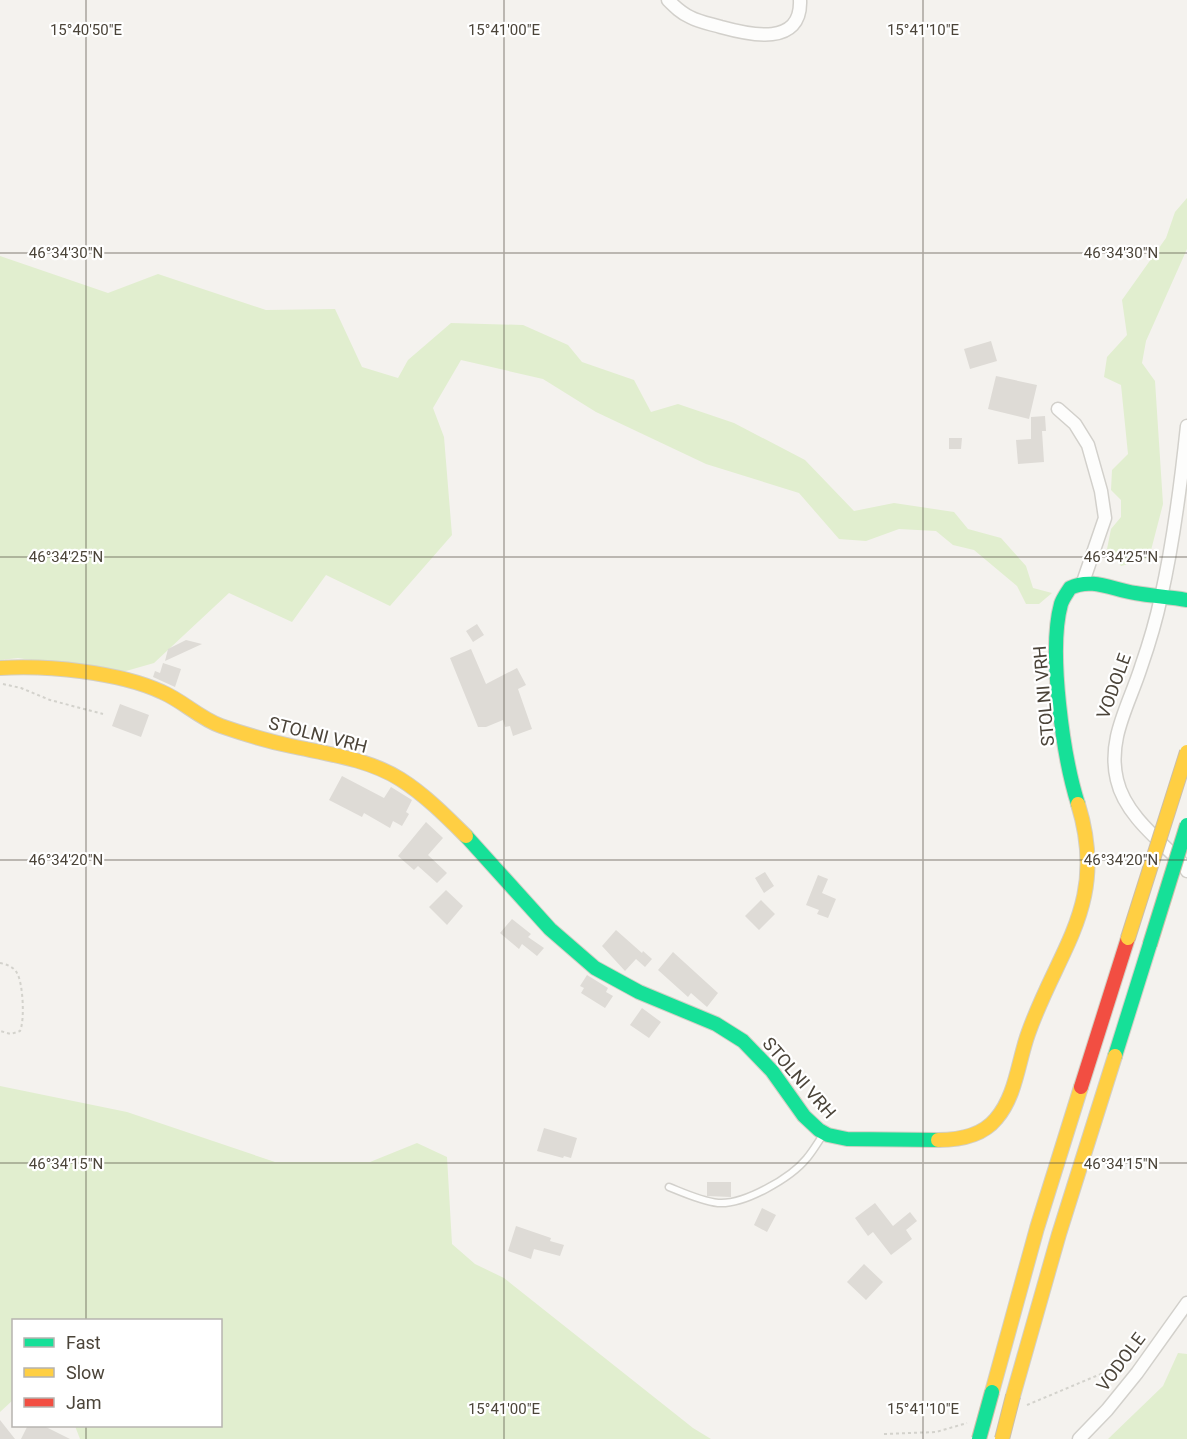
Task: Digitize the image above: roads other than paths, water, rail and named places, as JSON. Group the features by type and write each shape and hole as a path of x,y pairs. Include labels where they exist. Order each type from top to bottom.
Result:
{"main road":[{"path":"1083,582 1129,593 1187,600"},
{"name":"STOLNI VRH","path":"0,668 12,666 39,668 130,681 160,690 208,721 248,736 347,758 385,772 415,789 484,855 507,884 565,944 595,968 622,985 712,1022 743,1041 764,1062 807,1120 823,1134 858,1140 942,1140 967,1137 984,1130 998,1119 1007,1103 1027,1037 1075,933 1084,899 1088,860 1087,837 1074,789 1061,710 1056,652 1057,617 1062,597 1067,590 1083,582"},
{"path":"979,1439 1037,1228 1187,752"},
{"path":"1002,1439 1059,1234 1187,825"}],"street":[{"path":"668,0 676,9 692,19 734,31 774,36 789,29 800,9 800,0"},
{"path":"1058,409 1075,424 1088,445 1101,491 1105,518 1083,582"},
{"name":"VODOLE","path":"1187,426 1177,513 1161,597 1141,668 1117,729 1114,757 1117,782 1128,805 1187,871"},
{"name":"VODOLE","path":"1079,1439 1130,1383 1187,1303"}],"lane":[{"path":"669,1187 718,1203 737,1202 789,1174 807,1159 823,1134"}]}
